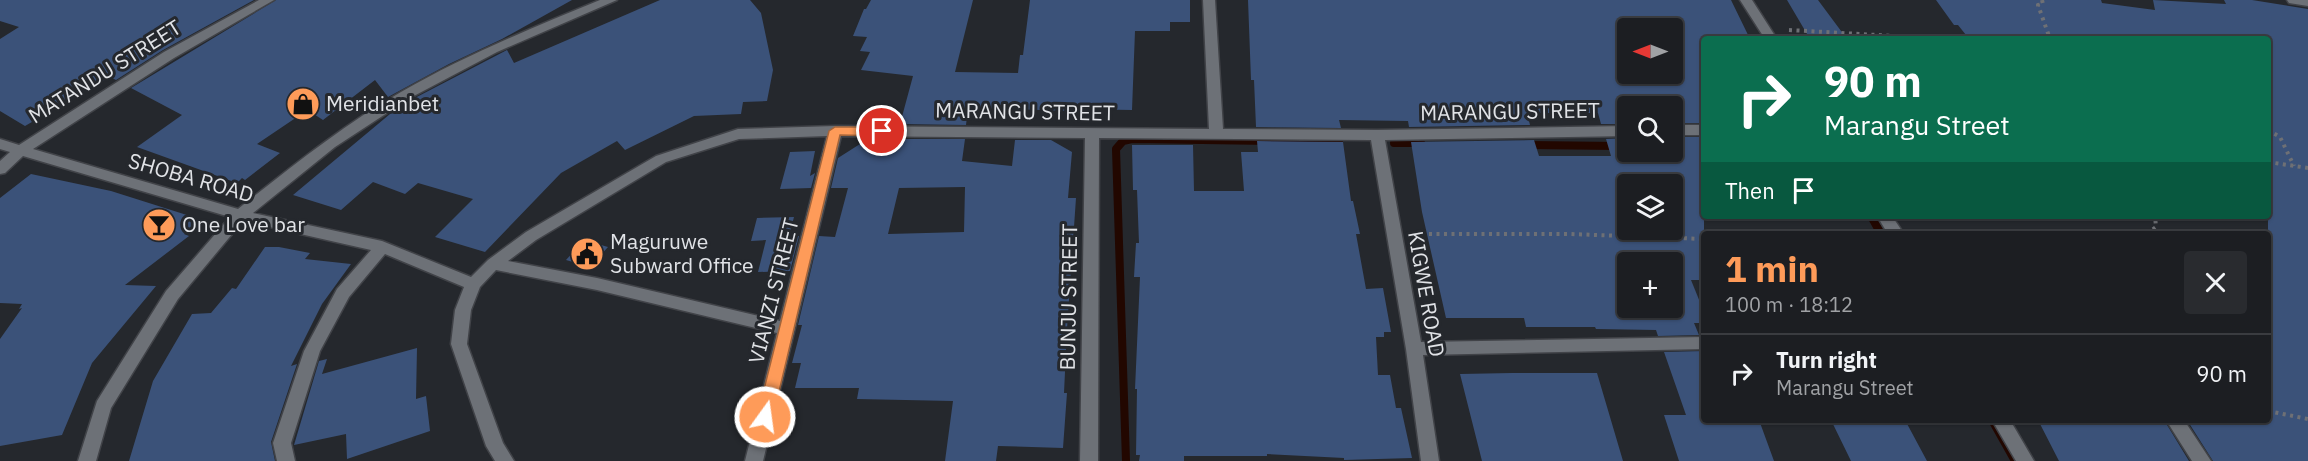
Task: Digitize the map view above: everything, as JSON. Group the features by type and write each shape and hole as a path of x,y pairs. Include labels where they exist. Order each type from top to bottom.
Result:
{"street":[{"name":"MATANDU STREET","path":"0,169 21,150 169,55 268,0"},
{"path":"87,461 103,406 159,315 172,295 240,215 330,144 405,95 492,49 612,0"},
{"path":"1209,0 1216,133"},
{"path":"1746,0 1767,34"},
{"path":"2293,0 2308,2"},
{"path":"1683,130 1701,130"},
{"name":"MARANGU STREET","path":"505,461 495,446 459,344 463,310 473,284 493,264 531,236 661,159 738,134 835,131 1377,135 1617,131"},
{"name":"VIANZI STREET","path":"754,461 835,131"},
{"name":"BUNJU STREET","path":"1089,461 1092,134"},
{"name":"KIGWE ROAD","path":"1377,135 1414,349 1430,461"},
{"name":"SHOBA ROAD","path":"0,144 240,215 382,247 473,284"},
{"path":"286,461 282,443 312,351 343,293 382,247"},
{"path":"493,264 597,284 786,329"},
{"path":"1414,349 1701,343"},
{"path":"2003,423 2025,461"},
{"path":"2177,423 2202,461"}],"path":[{"path":"2042,0 2043,4 2037,5 2049,36"},
{"path":"1767,34 1839,36"},
{"path":"2271,132 2280,137 2294,166"},
{"path":"2271,162 2308,168"},
{"path":"1395,234 1570,234 1701,239"},
{"path":"2271,412 2308,419"}],"building":[{"path":"0,0 254,0 163,50 116,80 110,77 25,126 0,111 0,39 19,27 0,21"},
{"path":"276,0 572,0 502,39 388,97 375,80 323,120 309,111 300,115 257,144 280,153 245,180 242,178 237,183 137,147 182,115 131,88"},
{"path":"660,0 750,0 761,13 773,70 767,101 743,102 741,114 694,116 625,150 617,141 561,173 485,252 435,237 473,199 418,183 405,194 373,182 341,210 293,195 390,114 411,100 507,50 514,63"},
{"path":"871,0 973,0 955,72 1018,73 1020,55 1023,55 1030,0 1190,0 1190,22 1170,22 1170,31 1135,31 1132,110 968,108 966,125 900,124 913,76 861,70 870,52 860,51 867,37 853,36 864,9"},
{"path":"1248,0 1731,0 1749,36 1701,36 1701,123 1683,123 1683,96 1617,96 1617,124 1601,124 1598,113 1527,113 1530,125 1409,127 1408,121 1339,120 1341,128 1256,127 1254,80 1251,80"},
{"path":"1787,0 1818,0 1845,36 1808,36"},
{"path":"1936,0 2101,0 2102,3 2155,10 2153,0 2226,4 2224,0 2252,0 2308,9 2308,461 2213,461 2189,423 2271,423 2271,231 2268,231 2268,219 2271,219 2271,36 1979,36 1966,35 1958,25 1954,25"},
{"path":"1683,137 1701,137 1701,219 1704,219 1704,231 1701,231 1701,280 1691,280 1701,305 1701,323 1694,323 1699,335 1658,336 1656,330 1596,329 1595,327 1526,327 1524,318 1446,318 1422,212 1411,142 1534,140 1539,156 1611,156 1606,139 1617,138 1617,162 1683,162"},
{"path":"897,139 965,139 962,161 1012,166 1015,140 1051,140 1072,152 1068,198 1076,198 1067,329 1064,393 1067,393 1063,448 998,446 996,461 945,461 953,401 857,399 859,388 795,388 801,363 792,363 802,325 798,325 819,236 835,237 848,188 831,188 838,158 860,144 893,145","holes":["965,187 964,232 888,234 899,188"]},
{"path":"1257,141 1343,142 1351,201 1353,201 1360,234 1356,234 1366,289 1383,288 1391,332 1384,332 1384,337 1376,337 1378,375 1390,375 1396,408 1401,408 1412,458 1344,460 1344,458 1267,454 1267,456 1184,456 1184,461 1139,461 1140,455 1136,455 1137,389 1135,389 1140,277 1134,277 1136,243 1139,243 1137,190 1133,190 1132,145 1193,145 1194,191 1244,191 1241,152 1258,152"},
{"path":"815,151 810,176 815,173 811,188 780,189 790,152"},
{"path":"31,174 111,191 190,216 188,219 199,222 184,234 189,236 125,285 156,286 92,363 62,435 0,446 0,339 22,308 19,309 22,304 0,303 0,198"},
{"path":"794,217 789,236 799,236 790,271 758,272 766,240 751,241 757,218"},
{"name":"Maguruwe Subward Office","path":"584,240 608,247 590,267 566,260"},
{"path":"265,247 279,247 310,253 305,259 351,264 322,304 291,366 297,364 271,442 275,461 129,461 153,381 192,314 211,313 232,288 236,289"},
{"path":"417,348 416,399 426,396 430,431 347,459 346,434 294,445 319,361 327,359 322,374"},
{"path":"1701,351 1701,423 1760,423 1774,461 1679,461 1664,415 1686,415 1664,352"},
{"path":"1597,373 1623,461 1482,461 1460,374"},
{"path":"1832,423 1907,423 1927,461 1851,461"},
{"path":"2040,423 2166,423 2189,461 2059,461"}],"waterway":[{"path":"1126,461 1116,149 1123,141 1132,139 1339,142"},
{"path":"1394,143 1421,143"},
{"path":"1527,145 1617,146"},
{"path":"1655,162 1659,174"},
{"path":"1873,219 1879,231"},
{"path":"1994,423 2015,461"}],"place":[{"name":"Meridianbet","path":"303,104"},
{"name":"One Love bar","path":"159,225"},
{"name":"Maguruwe Subward Office","path":"587,254"}],"route":[{"path":"765,417 835,131 882,131"}]}
